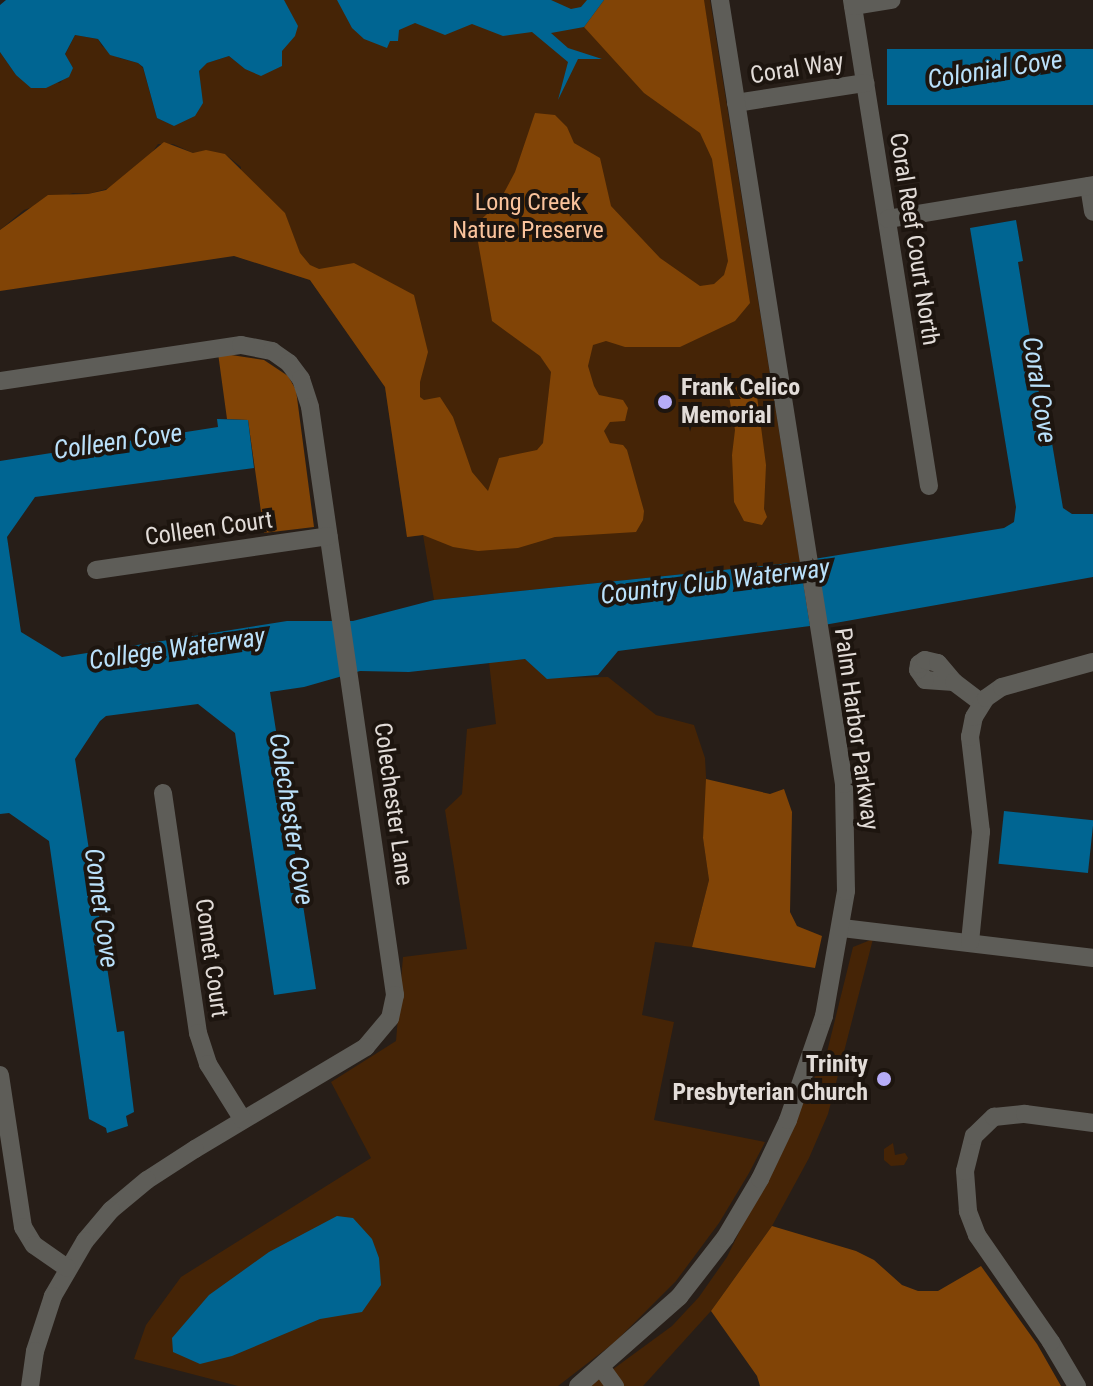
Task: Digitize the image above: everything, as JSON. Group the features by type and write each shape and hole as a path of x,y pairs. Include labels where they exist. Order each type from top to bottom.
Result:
{"street":[{"name":"Palm Harbor Parkway","path":"578,1386 679,1297 725,1238 760,1179 788,1120 815,1049 842,928 847,813 720,0"},
{"path":"852,3 892,0"},
{"name":"Coral Reef Court North","path":"852,3 929,486"},
{"name":"Coral Way","path":"736,103 865,83"},
{"path":"888,219 1091,185 1093,212"},
{"name":"Colechester Lane","path":"0,381 226,346 252,345 272,351 295,370 308,396 394,975 393,1007 382,1031 366,1047 160,1171 123,1199 85,1241 67,1268 42,1325 30,1386"},
{"name":"Colleen Court","path":"96,570 329,536"},
{"path":"970,942 981,832 970,737 974,717 982,703 1002,687 1093,662"},
{"path":"954,682 982,703"},
{"name":"Comet Court","path":"163,793 198,1033 208,1064 243,1120"},
{"path":"842,928 1093,958"},
{"path":"0,1075 25,1233 38,1248 67,1268"},
{"path":"1077,1386 1063,1359 977,1235 968,1211 965,1164 977,1130 994,1117 1025,1114 1093,1123"},
{"path":"601,1367 615,1386"}],"green space":[{"name":"Long Creek Nature Preserve","path":"278,0 710,0 800,562 434,600 423,535 407,537 385,387 310,280 235,256 241,167 225,154 193,153 173,144 158,144 149,157 110,188 88,194 73,193 24,210 0,230 0,52 16,75 60,83 73,68 65,55 75,35 98,39 102,46 119,58 138,63 143,68 157,118 174,126 201,92 199,71 207,63 229,56 245,69"},
{"path":"604,0 704,0 750,303 735,321 680,347 625,347 606,341 593,345 588,366 599,395 623,400 628,408 625,421 610,422 604,431 610,443 623,445 627,450 644,511 636,532 555,537 518,548 478,551 453,547 423,535 407,537 385,387 310,280 234,256 0,291 0,230 48,195 88,194 106,190 164,142 193,153 206,150 225,154 285,213 300,253 310,265 319,269 354,263 414,295 428,352 420,382 420,397 424,400 440,397 453,417 472,472 488,491 499,458 537,450 543,443 551,372 540,356 492,321 475,225 498,204 515,172 535,113 555,115 567,127 574,143 600,158 611,206 660,258 700,286 714,284 724,275 728,261 712,159 700,133 644,93 584,27"},
{"path":"218,353 264,360 288,376 296,390 314,527 264,533 248,420 227,419"},
{"path":"739,384 753,388 757,396 766,465 764,509 767,517 762,525 744,521 734,502 732,455 735,430 729,396"},
{"path":"525,659 547,678 608,677 656,715 694,725 705,758 707,794 703,838 709,880 692,947 655,942 642,1015 674,1022 654,1120 765,1142 749,1173 719,1223 676,1281 615,1342 558,1386 238,1386 134,1359 146,1325 181,1277 371,1158 331,1082 396,1041 403,957 467,949 445,810 462,794 467,729 496,724 489,662"},
{"path":"706,779 770,794 784,789 792,812 790,912 797,926 822,936 815,968 692,947 709,880 703,838"},
{"path":"873,939 828,1114 809,1158 772,1226 711,1311 643,1386 590,1386 672,1326 699,1297 727,1257 827,1052 853,947"},
{"path":"893,1143 895,1155 905,1153 908,1158 904,1165 891,1166 884,1160 884,1149"},
{"path":"772,1226 856,1251 874,1260 902,1285 918,1291 938,1291 981,1266 1037,1344 1061,1386 760,1386 757,1376 711,1311"}],"water":[{"path":"6,0 284,0 298,26 295,36 282,51 282,66 261,76 245,69 229,56 207,63 199,71 203,103 195,116 174,126 157,118 143,67 110,55 98,39 75,35 65,54 73,68 69,77 46,88 31,88 16,75 0,52 0,5"},
{"path":"337,0 551,0 571,9 581,7 587,0 604,0 584,27 551,33 568,48 602,59 578,59 558,100 568,62 532,32 503,36 472,24 445,35 415,23 399,30 398,41 390,41 387,48 364,39 352,28"},
{"name":"Colonial Cove","path":"887,49 1093,49 1093,105 887,105"},
{"path":"1016,220 1023,261 1018,262 1047,443 1052,443 1063,508 1072,514 1093,514 1093,577 824,625 814,559 1004,528 1014,522 1016,507 970,228"},
{"path":"217,419 248,420 254,468 35,497 7,537 21,632 62,657 287,621 353,621 434,600 800,562 810,626 618,651 598,675 547,679 525,659 409,672 360,671 304,687 270,692 316,989 274,995 235,733 198,704 106,716 75,759 117,1032 124,1031 134,1112 126,1116 128,1126 107,1133 106,1128 89,1119 49,841 9,813 0,814 0,461 218,427"},
{"path":"1004,811 1093,820 1088,873 998,864"},
{"path":"337,1216 353,1218 372,1239 379,1258 381,1285 362,1312 320,1319 232,1356 200,1364 173,1352 172,1338 209,1295 269,1252"}],"place":[{"name":"Frank Celico Memorial","path":"665,402"},
{"name":"Trinity Presbyterian Church","path":"884,1079"}],"water label":[{"name":"Coral Cove","path":"1039,390"},
{"name":"Colleen Cove","path":"118,442"},
{"name":"Country Club Waterway","path":"715,582"},
{"name":"College Waterway","path":"177,649"},
{"name":"Colechester Cove","path":"291,819"},
{"name":"Comet Cove","path":"101,908"}]}
